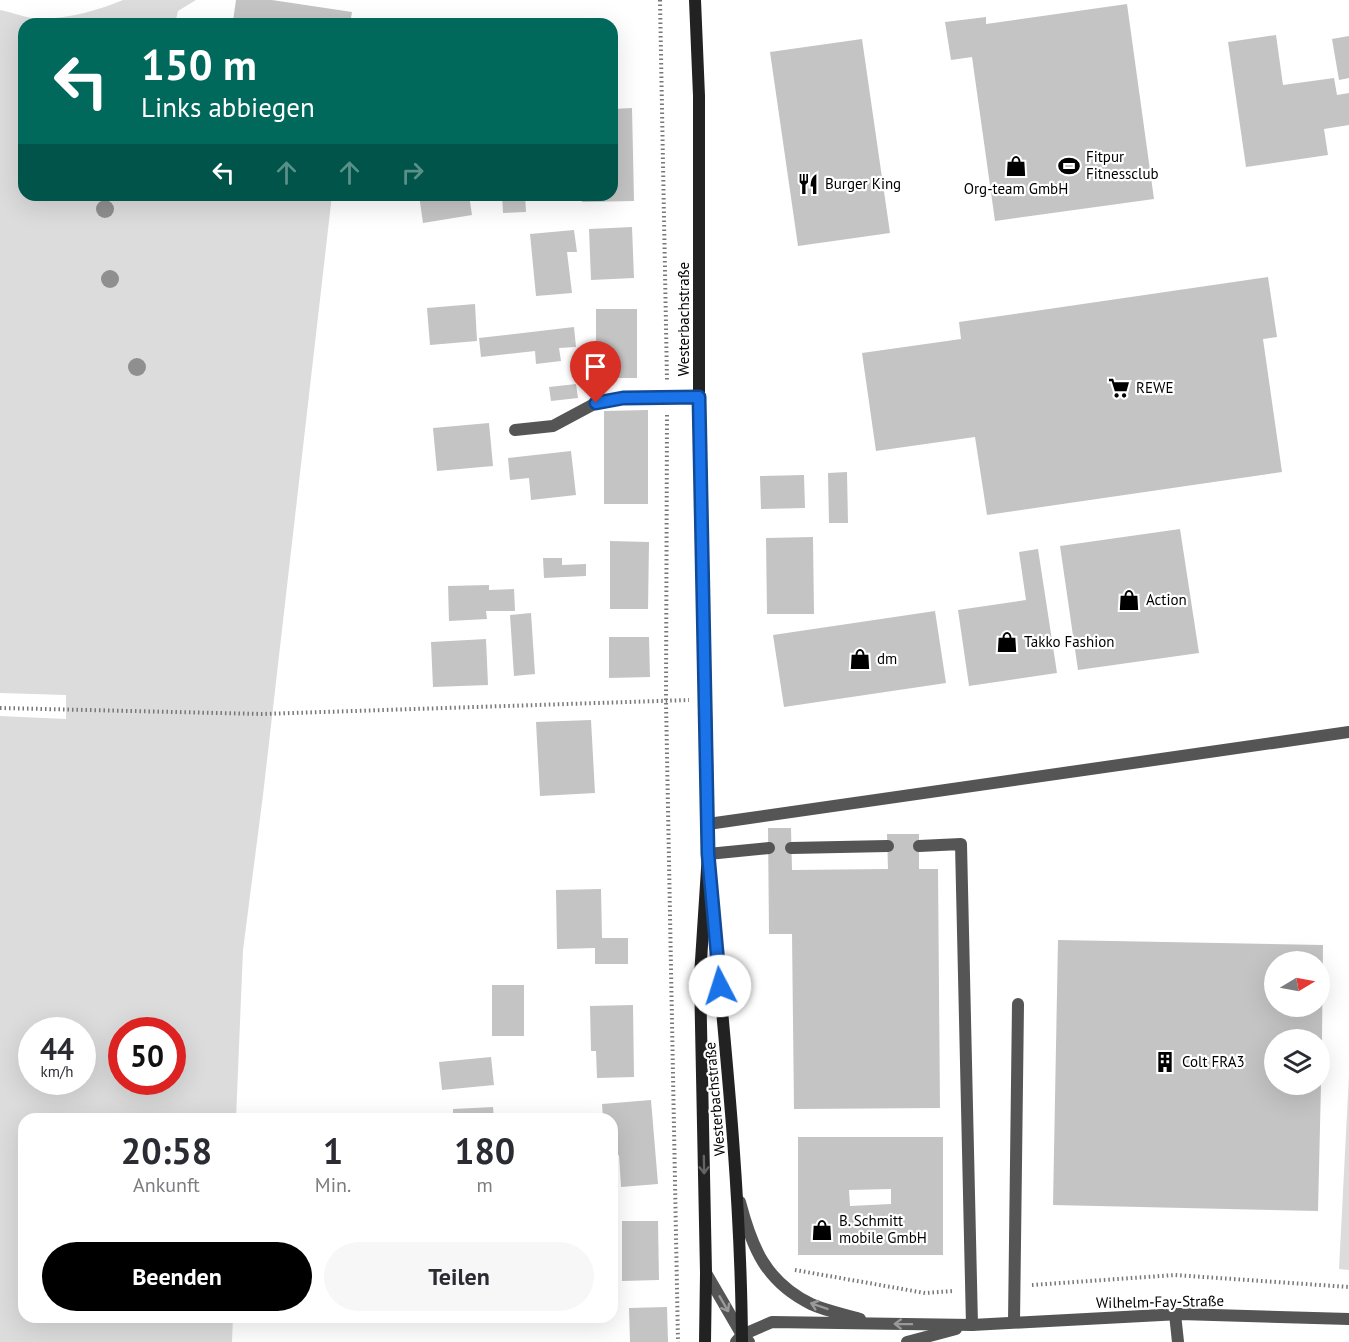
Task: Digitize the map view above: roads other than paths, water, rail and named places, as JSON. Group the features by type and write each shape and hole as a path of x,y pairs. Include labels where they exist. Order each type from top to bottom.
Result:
{"main road":[{"name":"Westerbachstraße","path":"695,0 699,96 699,397 708,824 700,976 706,1273 705,1342"},
{"name":"Westerbachstraße","path":"708,854 738,1194 742,1340"}],"street":[{"path":"516,430 553,426 596,403 623,398 699,397"},
{"path":"708,824 1349,732"},
{"path":"919,846 961,844 972,1325"},
{"path":"791,848 888,846"},
{"path":"708,854 769,848"},
{"path":"1014,1322 1017,1004"},
{"name":"Wilhelm-Fay-Straße","path":"738,1194 749,1237 770,1274 782,1286 812,1304 875,1324"},
{"path":"706,1273 742,1340"},
{"path":"1175,1314 1178,1342"},
{"name":"Wilhelm-Fay-Straße","path":"742,1340 772,1322 972,1325 1175,1314 1349,1319"},
{"name":"Wilhelm-Fay-Straße","path":"907,1342 972,1325"}],"place":[{"name":"Org-team GmbH","path":"1016,166"},
{"name":"Fitpur Fitnessclub","path":"1069,166"},
{"name":"Burger King","path":"808,184"},
{"name":"REWE","path":"1119,388"},
{"name":"Action","path":"1129,600"},
{"name":"Takko Fashion","path":"1007,642"},
{"name":"dm","path":"860,659"},
{"name":"Colt FRA3","path":"1165,1062"},
{"name":"B. Schmitt mobile GmbH","path":"822,1230"}]}
